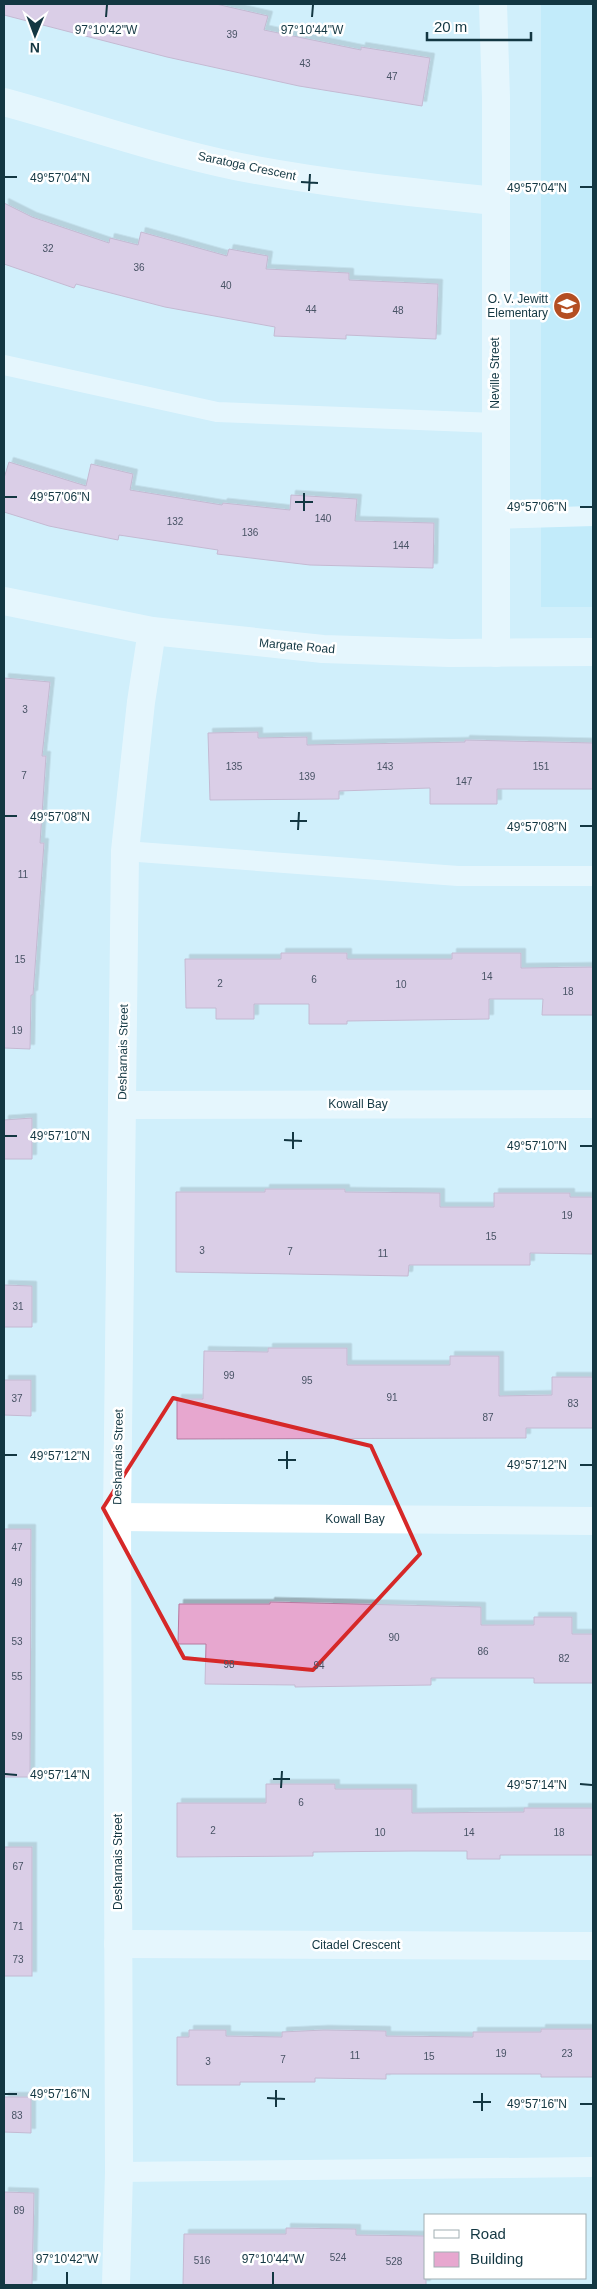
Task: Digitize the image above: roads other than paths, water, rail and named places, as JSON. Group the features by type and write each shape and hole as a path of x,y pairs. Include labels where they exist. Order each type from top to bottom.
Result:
{"street":[{"name":"Neville Street","path":"493,4 496,653"},
{"name":"Saratoga Crescent","path":"4,102 107,133 234,166 351,186 495,201"},
{"name":"Margate Road","path":"4,600 152,631 322,649 496,653 593,652"},
{"name":"Desharnais Street","path":"116,2285 119,2172 118,1516 125,851 142,694 152,631"},
{"name":"Kowall Bay","path":"122,1105 593,1104"},
{"name":"Kowall Bay","path":"118,1516 593,1521"},
{"name":"Citadel Crescent","path":"118,1944 593,1946"}],"lane":[{"path":"4,365 216,412 495,423"},
{"path":"495,519 593,516"},
{"path":"125,851 458,876 593,876"},
{"path":"119,2172 593,2168"}],"place":[{"name":"O. V. Jewitt Elementary","path":"567,306"}]}
